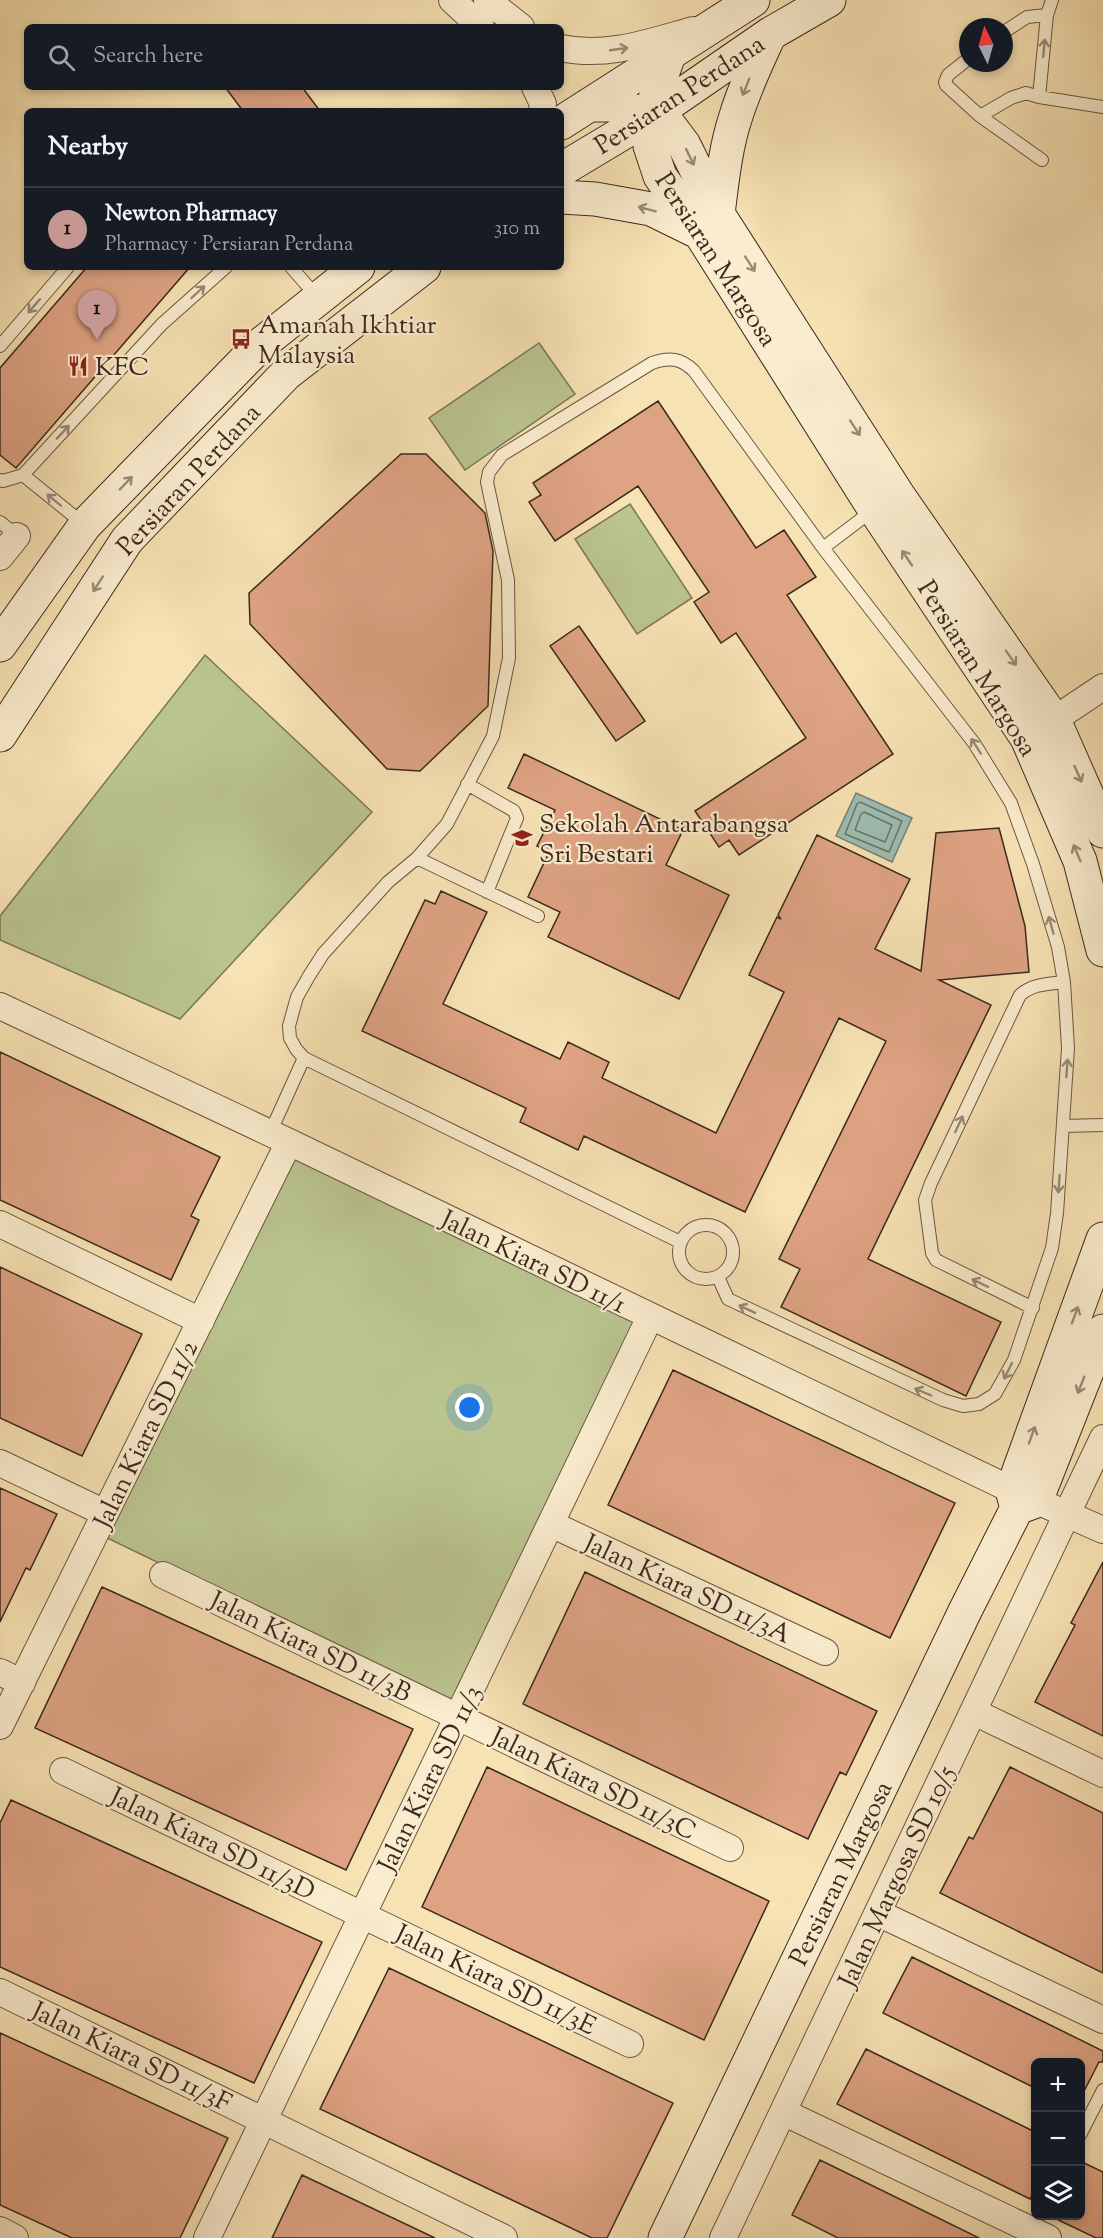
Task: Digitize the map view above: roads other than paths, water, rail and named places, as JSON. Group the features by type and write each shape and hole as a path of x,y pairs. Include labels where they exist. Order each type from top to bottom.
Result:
{"street":[{"path":"452,0 478,24"},
{"path":"487,0 516,24"},
{"name":"Persiaran Perdana","path":"564,121 753,0"},
{"name":"Persiaran Perdana","path":"564,168 651,116 770,34 829,0"},
{"path":"564,49 576,52 622,49 715,24"},
{"path":"564,197 595,199 651,209 709,224 734,120 770,34"},
{"name":"Persiaran Margosa","path":"670,52 658,86 651,116 650,146 660,176 709,224 1054,720 1103,831"},
{"path":"536,90 543,104 542,108"},
{"path":"589,105 615,105 651,116"},
{"name":"Persiaran Margosa","path":"709,224 873,507 1027,738 1080,861 1103,950"},
{"name":"Persiaran Perdana","path":"0,645 85,525 260,345 354,270"},
{"name":"Persiaran Perdana","path":"0,735 127,540 286,374 420,270"},
{"path":"0,557 9,529"},
{"path":"1027,738 1103,687"},
{"name":"Jalan Kiara SD 11/1","path":"0,1006 279,1137 1022,1500 1068,1513 1103,1530"},
{"name":"Jalan Kiara SD 11/2","path":"0,1726 11,1677 105,1514 201,1321 279,1137"},
{"path":"0,1224 201,1321"},
{"name":"Persiaran Margosa","path":"1022,1500 1103,1239"},
{"name":"Jalan Kiara SD 11/3","path":"207,2238 650,1317"},
{"name":"Persiaran Margosa","path":"665,2238 954,1633 1022,1500 1103,1331"},
{"name":"Jalan Margosa SD 10/5","path":"723,2238 1068,1513 1100,1452"},
{"path":"0,1463 105,1514"},
{"name":"Jalan Kiara SD 11/3A","path":"551,1524 825,1652"},
{"name":"Jalan Kiara SD 11/3B","path":"163,1575 458,1717"},
{"path":"974,1712 1103,1774"},
{"name":"Jalan Kiara SD 11/3C","path":"458,1717 730,1848"},
{"name":"Jalan Kiara SD 11/3D","path":"63,1771 363,1914"},
{"path":"878,1913 1103,2020"},
{"name":"Jalan Kiara SD 11/3E","path":"363,1914 630,2044"},
{"name":"Jalan Kiara SD 11/3F","path":"0,1992 504,2238"},
{"path":"783,2112 1037,2233"},
{"path":"0,2230 15,2238"}],"lane":[{"path":"1039,97 1047,15 1053,0"},
{"path":"1013,26 1028,17 1047,15"},
{"path":"959,66 948,75 946,86 980,116 1042,160"},
{"path":"980,116 1011,98 1026,93 1103,107"},
{"path":"0,346 65,270"},
{"path":"0,480 23,475 162,324 223,270"},
{"path":"294,270 318,298"},
{"path":"680,1242 304,1058 296,1050 290,1032 291,1014 297,997 323,954 388,882 417,858 447,824 493,736 509,658 508,580 487,482 489,472 502,455 652,363 676,358 686,363 694,371 823,548 974,743 1011,803 1045,901 1058,947 1064,982 1068,1048 1052,1248 1014,1360 996,1394 979,1404 963,1406 914,1388 728,1299 718,1277"},
{"path":"23,475 85,525"},
{"path":"823,548 860,520 873,507"},
{"path":"467,784 514,811 517,818 487,892"},
{"path":"417,858 538,916"},
{"path":"1032,1308 936,1260 932,1253 925,1200 1020,995 1039,984 1064,982"},
{"path":"279,1137 304,1058"},
{"path":"1063,1126 1103,1125"},
{"path":"703,1225 721,1229 728,1236 733,1254 731,1263 718,1277 709,1280 691,1276 679,1260 680,1242 693,1228 703,1225"},
{"path":"1085,2125 1103,2090"}],"water":[{"path":"856,793 912,818 892,862 836,836"}],"place":[{"name":"Amanah Ikhtiar Malaysia","path":"241,339"},
{"name":"Newton Pharmacy","path":"97,340"},
{"name":"KFC","path":"78,366"},
{"name":"Sekolah Antarabangsa Sri Bestari","path":"522,838"}]}
